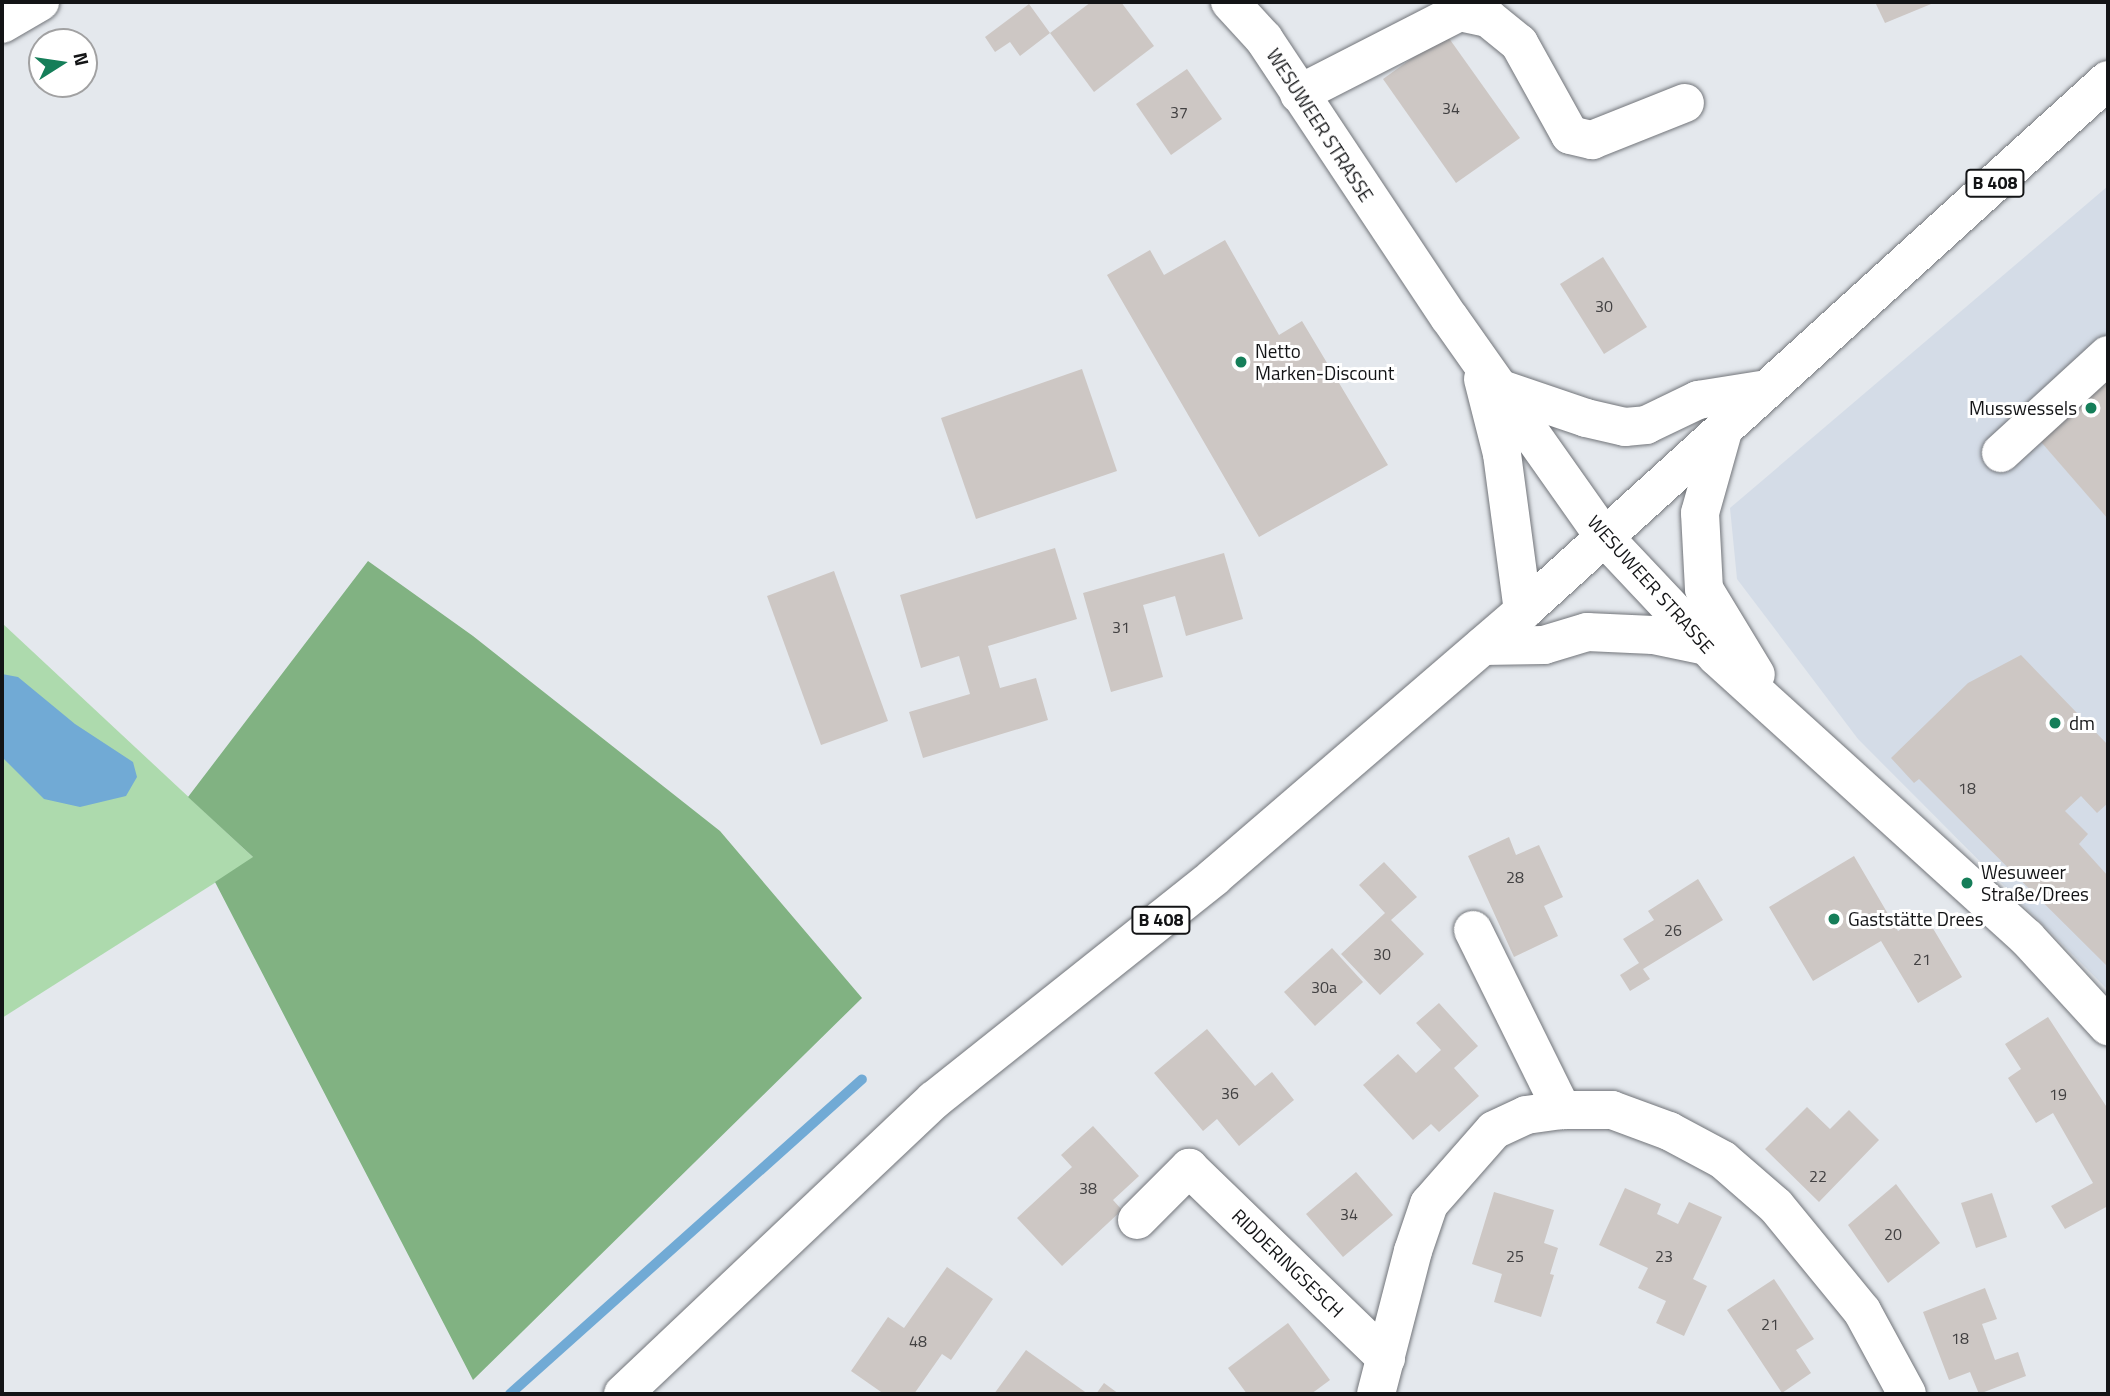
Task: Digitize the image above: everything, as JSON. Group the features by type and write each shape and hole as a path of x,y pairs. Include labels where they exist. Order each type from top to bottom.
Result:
{"main road":[{"path":"2,24 40,2"},
{"name":"WESUWEER STRASSE","path":"1230,2 1264,39 1478,357 1605,538 1706,646 2027,938 2108,1026"},
{"path":"1299,94 1459,12 1488,18 1519,43 1570,135 1592,141 1685,103"},
{"name":"B 408","path":"622,1394 934,1100 1214,877 1483,646 2108,80"},
{"path":"2001,453 2108,355"},
{"path":"1478,357 1502,454 1523,611"},
{"path":"1501,389 1586,418 1625,428 1646,425 1698,400 1767,389"},
{"path":"1723,431 1700,513 1703,589 1782,716"},
{"path":"1483,646 1544,645 1587,632 1653,635 1706,646"},
{"path":"1473,930 1562,1111"},
{"path":"1376,1394 1413,1251 1429,1204 1494,1130 1526,1115 1612,1110 1669,1130 1723,1160 1776,1206 1823,1260 1862,1311 1907,1394"},
{"name":"RIDDERINGSESCH","path":"1137,1220 1189,1168 1386,1358"}],"shaded area":[{"path":"2108,186 2108,990 1858,739 1737,579 1730,508"}],"green space":[{"path":"368,561 473,636 720,831 862,998 473,1380 215,882 253,857 188,797"},
{"path":"2,623 254,858 2,1018"}],"water":[{"path":"2,674 18,677 75,724 133,762 137,777 126,796 80,807 44,799 2,757"}],"building":[{"path":"1091,2 1121,2 1154,46 1094,92 1050,33"},
{"path":"1875,2 1936,2 1885,23"},
{"path":"1029,4 1050,33 1020,56 1010,42 995,52 985,37"},
{"path":"1446,34 1520,138 1456,183 1383,79"},
{"path":"1187,69 1222,119 1171,155 1136,104"},
{"name":"Netto Marken-Discount","path":"1225,240 1279,335 1302,321 1388,465 1259,537 1107,275 1150,250 1164,275"},
{"path":"1603,257 1647,327 1604,354 1560,284"},
{"path":"1082,369 1117,471 976,519 941,418"},
{"path":"2108,371 2108,519 2035,435"},
{"path":"1055,548 1077,619 988,646 1000,688 1036,678 1048,720 923,758 909,712 970,694 959,656 921,668 900,595"},
{"path":"1224,553 1243,619 1186,636 1175,596 1143,605 1163,677 1111,692 1083,593"},
{"path":"834,571 888,721 821,745 767,596"},
{"path":"2021,655 2108,745 2108,803 2097,813 2081,796 2065,811 2088,834 2079,844 2108,876 2108,967 1919,779 1914,783 1891,758 1968,683"},
{"path":"1509,837 1516,855 1539,845 1563,897 1544,906 1558,936 1514,957 1468,856"},
{"name":"Gaststätte Drees","path":"1854,856 1898,931 1925,915 1962,977 1918,1003 1881,941 1813,981 1769,907"},
{"path":"1384,862 1417,897 1391,920 1424,954 1380,995 1341,954 1385,913 1359,885"},
{"path":"1698,879 1723,920 1643,969 1650,979 1630,991 1620,975 1639,963 1623,939 1654,920 1648,911"},
{"path":"1332,948 1363,982 1315,1026 1284,992"},
{"path":"1439,1003 1478,1046 1454,1068 1479,1096 1439,1132 1431,1124 1413,1140 1363,1085 1398,1054 1416,1073 1441,1050 1416,1023"},
{"path":"2048,1017 2108,1109 2108,1206 2065,1229 2051,1206 2093,1183 2053,1113 2036,1123 2008,1078 2021,1069 2005,1044"},
{"path":"1207,1029 1255,1086 1272,1072 1294,1100 1239,1146 1217,1119 1203,1131 1154,1073"},
{"path":"1807,1107 1830,1129 1849,1110 1879,1140 1819,1202 1765,1149"},
{"path":"1093,1126 1139,1176 1113,1200 1122,1210 1062,1266 1017,1218 1072,1167 1061,1155"},
{"path":"1356,1172 1393,1215 1343,1257 1306,1214"},
{"path":"1896,1184 1940,1243 1888,1283 1848,1225"},
{"path":"1625,1188 1661,1204 1657,1214 1678,1224 1689,1202 1722,1217 1693,1279 1707,1286 1684,1336 1656,1323 1666,1301 1638,1288 1648,1268 1599,1245"},
{"path":"1494,1192 1554,1210 1544,1243 1558,1248 1550,1274 1554,1275 1541,1317 1494,1302 1502,1274 1472,1264"},
{"path":"1992,1193 2007,1237 1976,1248 1961,1203"},
{"path":"947,1267 993,1299 951,1360 942,1354 914,1394 884,1394 851,1371 888,1317 904,1328"},
{"path":"1774,1279 1814,1339 1796,1350 1811,1373 1782,1393 1727,1310"},
{"path":"1985,1288 1997,1319 1982,1324 1995,1360 2018,1352 2026,1376 1979,1394 1970,1372 1949,1380 1923,1312"},
{"path":"1288,1323 1330,1380 1311,1394 1247,1394 1228,1368"},
{"path":"1026,1350 1088,1394 994,1394"},
{"path":"1104,1383 1119,1394 1096,1394"}],"waterway":[{"path":"510,1394 862,1079"}],"place":[{"name":"Netto Marken-Discount","path":"1241,362"},
{"name":"Musswessels","path":"2091,408"},
{"name":"dm","path":"2055,723"},
{"name":"Wesuweer Straße/Drees","path":"1967,883"},
{"name":"Gaststätte Drees","path":"1834,919"}]}
